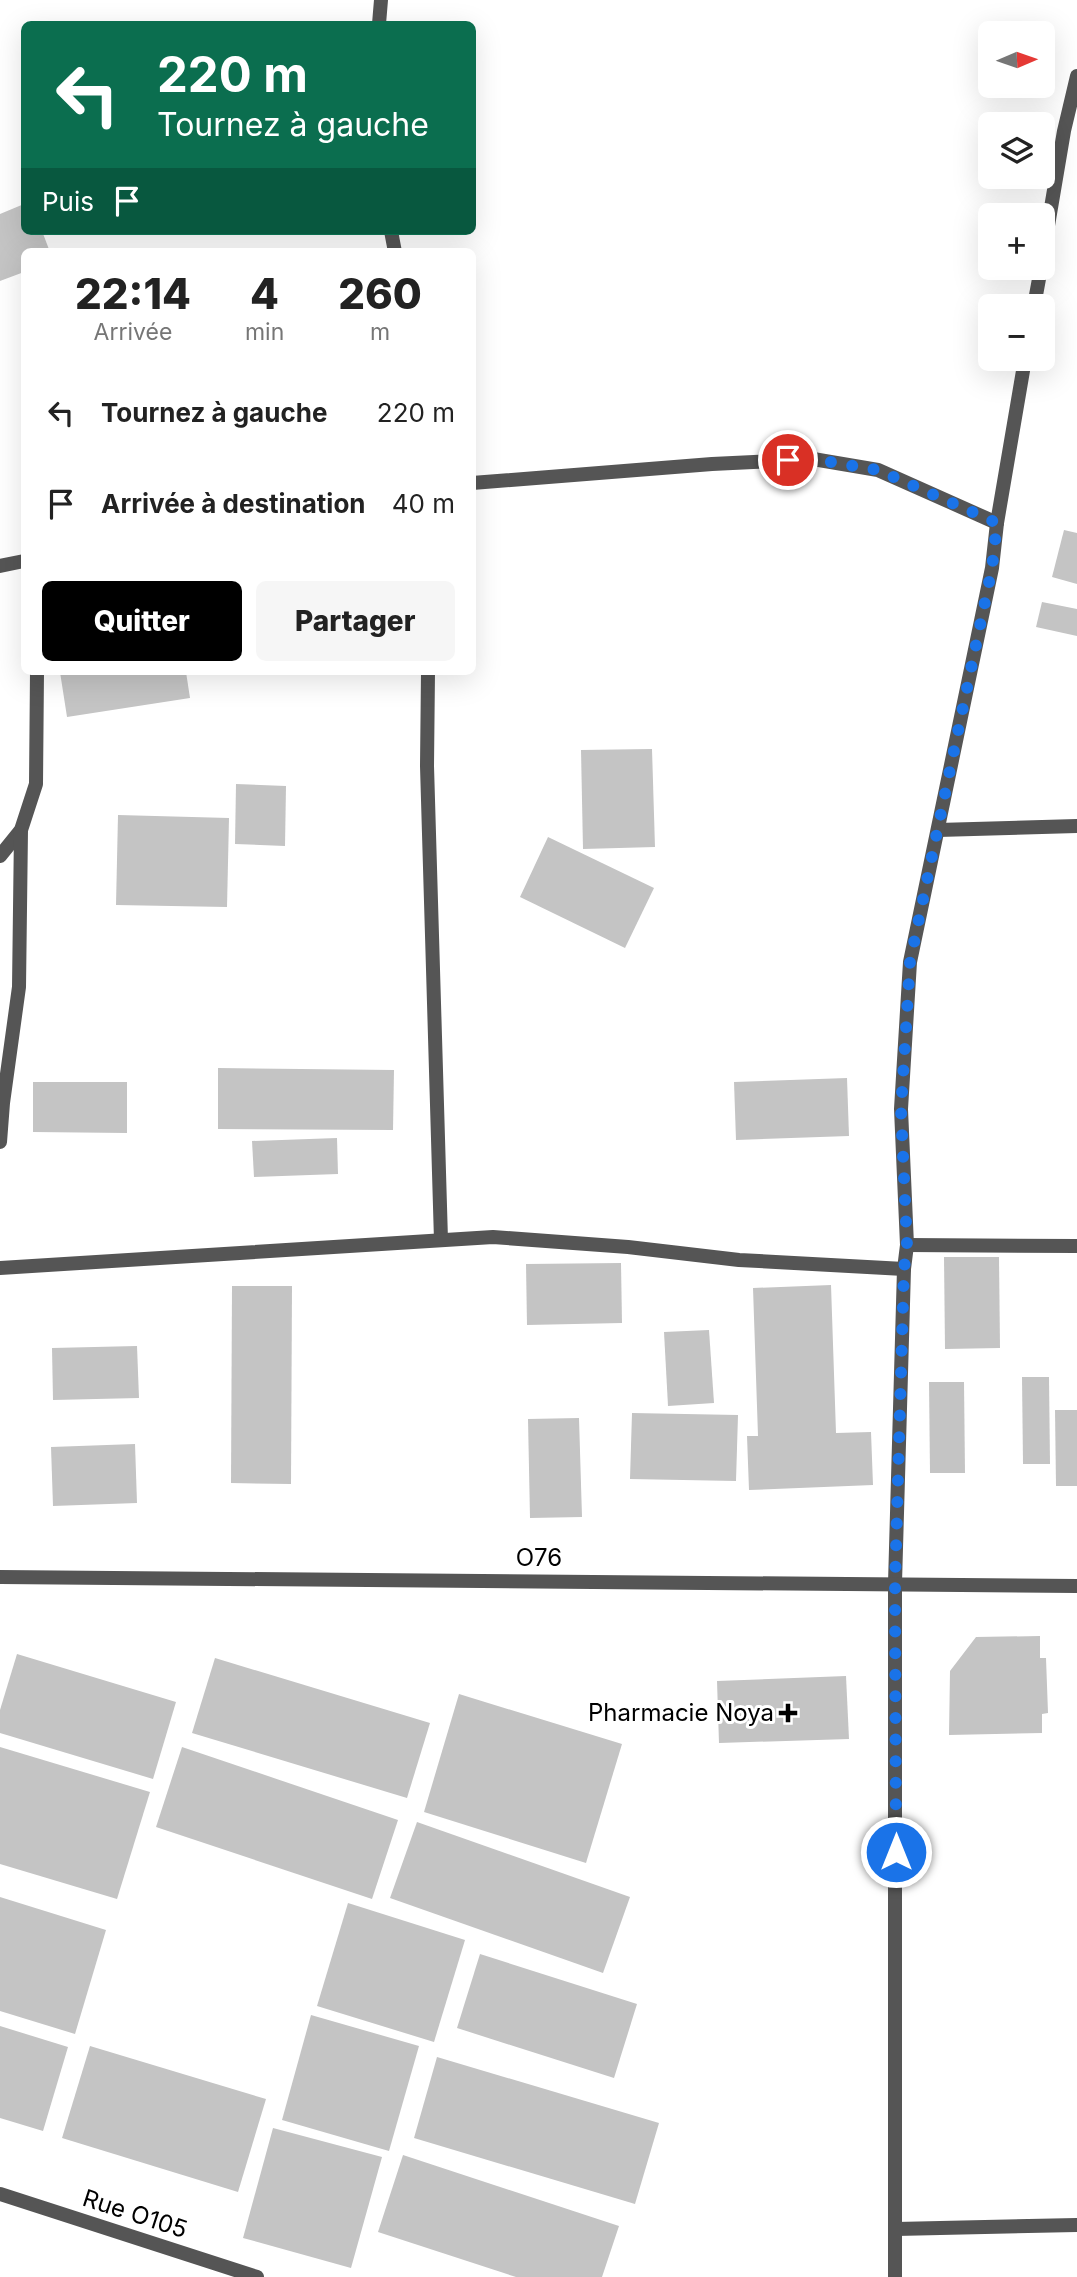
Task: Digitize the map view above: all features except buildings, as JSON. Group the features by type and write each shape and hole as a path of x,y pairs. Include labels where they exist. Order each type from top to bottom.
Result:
{"street":[{"path":"379,21 381,0"},
{"path":"1052,203 1077,76"},
{"path":"895,2277 895,1583 904,1269 907,1245 901,1110 904,1041 910,962 992,568 1023,371"},
{"path":"476,483 813,459 878,470 997,523"},
{"path":"0,566 21,562"},
{"path":"0,1142 19,987 21,830 36,785 37,675"},
{"path":"428,675 427,792 440,1240"},
{"path":"938,830 1077,826"},
{"path":"0,856 21,830"},
{"path":"0,1268 493,1237 628,1247 739,1260 904,1269"},
{"path":"907,1245 1077,1246"},
{"name":"O76","path":"0,1577 1077,1586"},
{"name":"Rue O105","path":"0,2194 257,2277"},
{"path":"896,2229 1077,2225"}],"place":[{"name":"Pharmacie Noya","path":"788,1713"}],"route":[{"path":"788,460 813,459 878,470 997,523 992,568 910,962 901,1110 907,1245 904,1269 895,1583 896,1852"}]}
